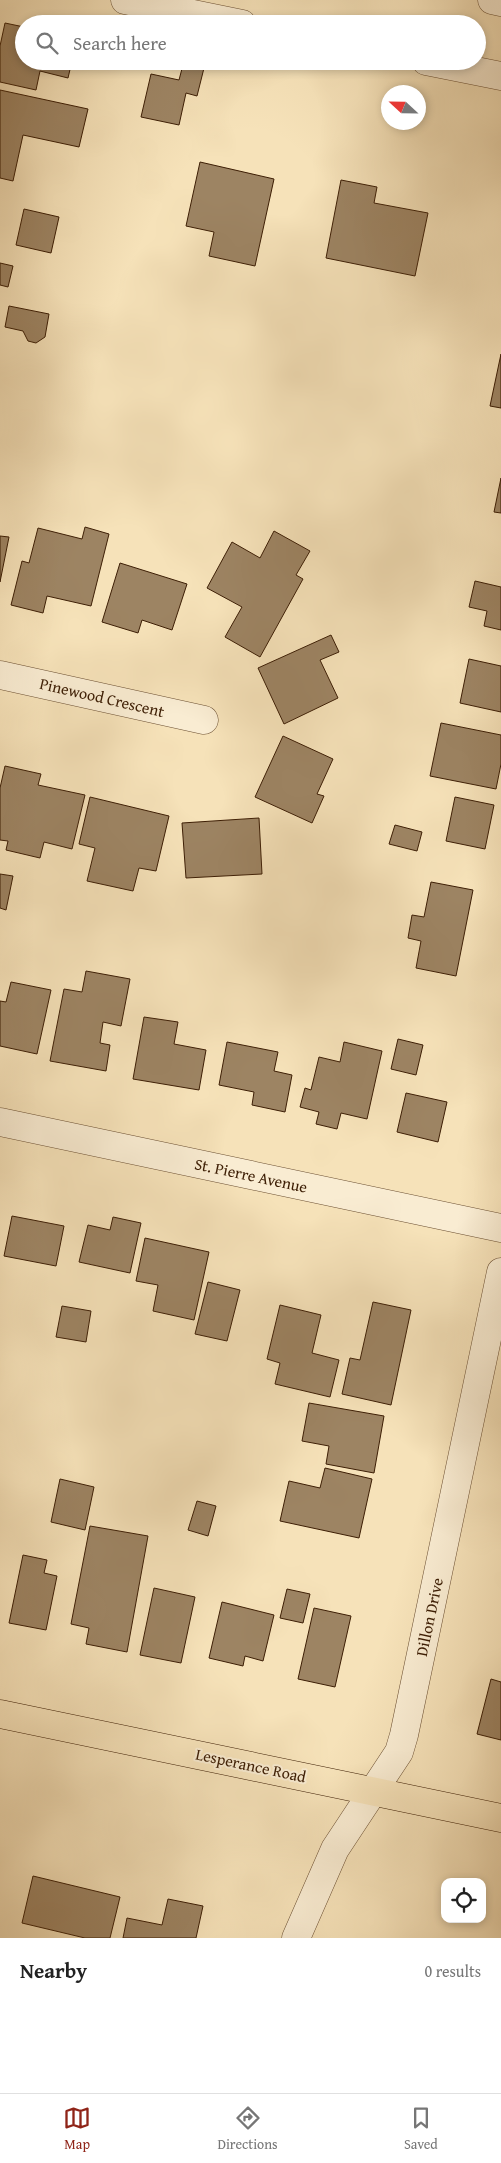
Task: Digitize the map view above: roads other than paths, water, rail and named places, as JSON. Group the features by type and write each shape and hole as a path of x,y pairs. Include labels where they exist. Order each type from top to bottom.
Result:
{"main road":[{"name":"Lesperance Road","path":"0,1714 501,1818"}],"street":[{"path":"125,0 198,15"},
{"path":"492,0 501,2"},
{"path":"471,70 501,76"},
{"name":"Pinewood Crescent","path":"0,674 204,720"},
{"name":"St. Pierre Avenue","path":"0,1122 501,1228"},
{"name":"Dillon Drive","path":"296,1938 335,1849 399,1752 501,1272"}]}
